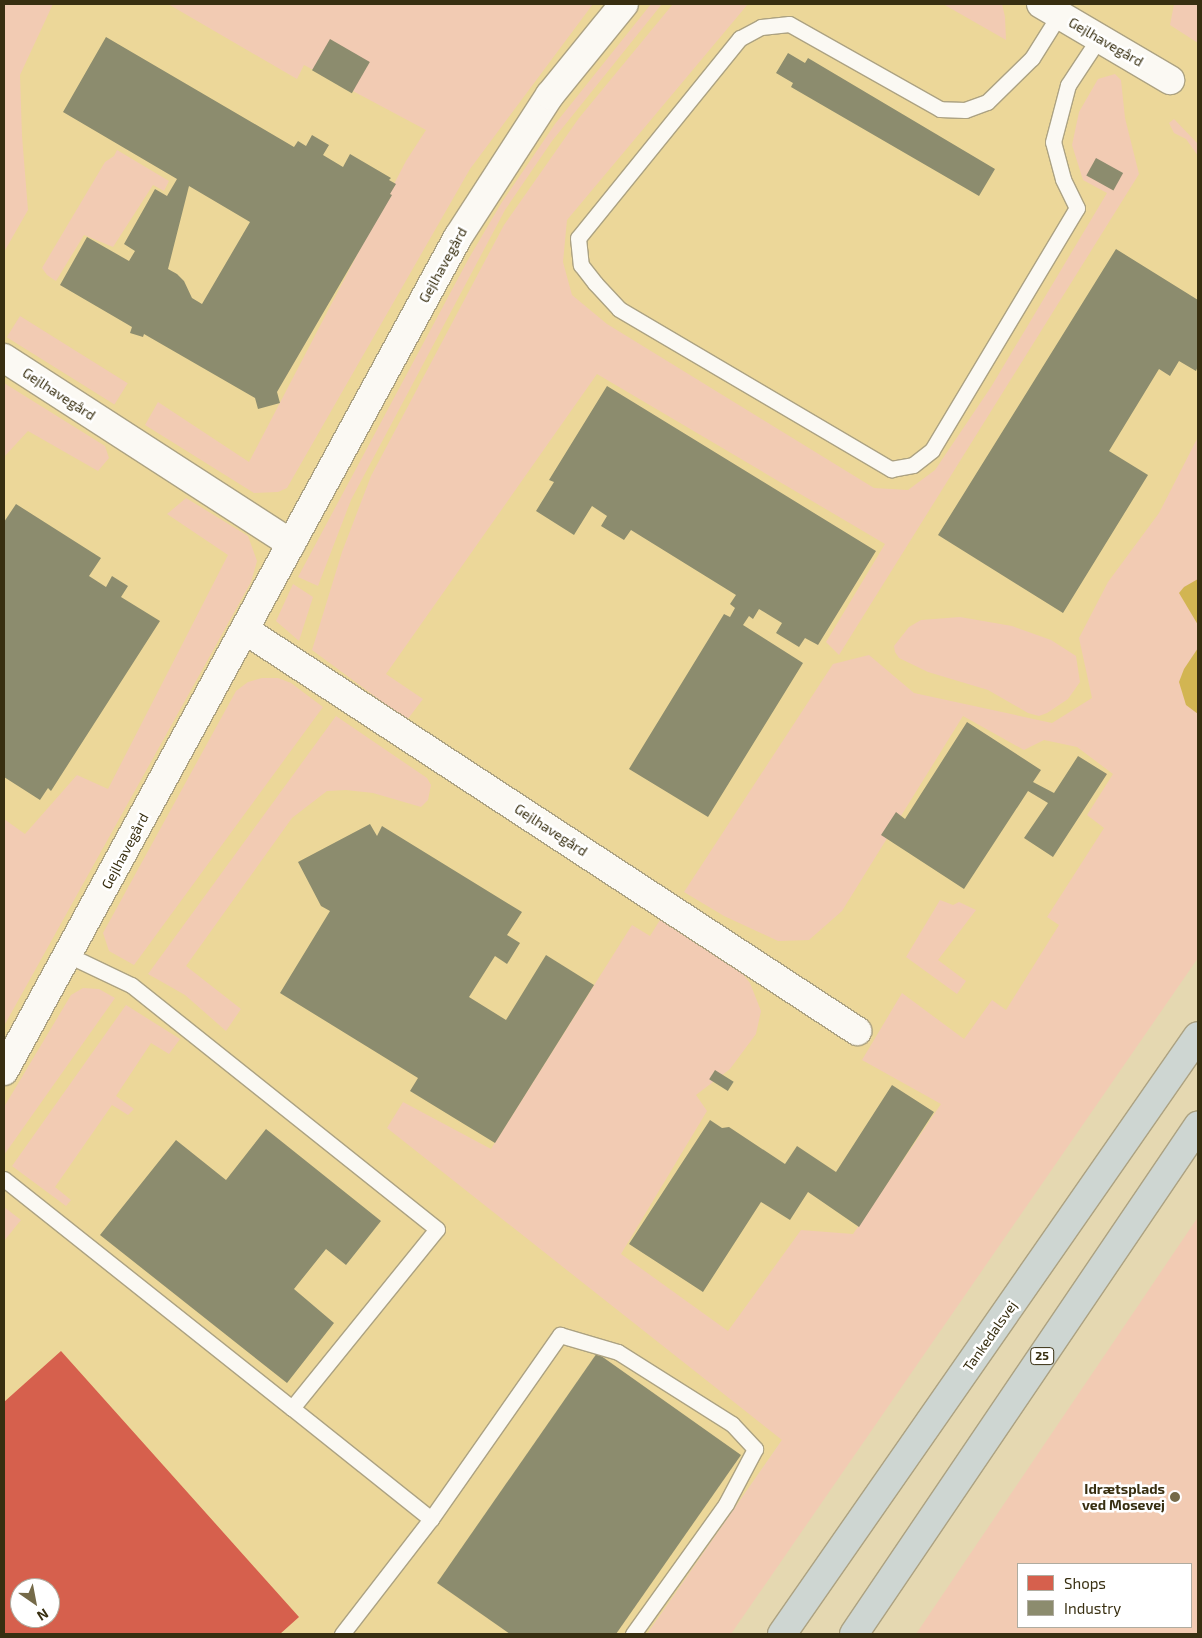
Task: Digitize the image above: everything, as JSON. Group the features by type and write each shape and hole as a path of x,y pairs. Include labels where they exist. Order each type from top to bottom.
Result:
{"highway":[{"name":"Tankedalsvej","path":"782,1634 1198,1036"},
{"name":"25","path":"854,1634 1198,1126"}],"street":[{"name":"Gejlhavegård","path":"4,1071 458,237 550,95 624,4"},
{"name":"Gejlhavegård","path":"1050,9 1170,80"},
{"name":"Gejlhavegård","path":"4,358 291,544"},
{"name":"Gejlhavegård","path":"245,630 856,1030"}],"lane":[{"path":"1050,9 1032,58 987,102 965,110 940,109 789,24 761,27 740,38 578,238 581,265 619,309 891,469 913,464 932,450 1077,208 1064,179 1053,142 1068,85 1099,38"},
{"path":"68,955 131,985 437,1229 292,1408"},
{"path":"4,1179 431,1519"},
{"path":"342,1634 431,1519 560,1335 618,1352 732,1424 754,1449 726,1504 633,1634"}],"shaded area":[{"path":"4,4 1198,4 1198,819 782,1440 647,1634 4,1634"},
{"path":"4,4 53,4 20,75 22,136 28,210 4,252"},
{"path":"168,4 593,4 470,169 287,488 278,492 254,493 145,425 158,402 249,462 406,161 426,130 304,65 297,79"},
{"path":"651,4 662,4 552,141 505,210 351,500 318,586 298,577 469,258 502,202 555,124"},
{"path":"673,4 748,4 567,220 563,262 572,295 607,324 874,488 908,490 935,470 991,387 1107,193 1083,180 1072,145 1079,112 1098,79 1115,74 1121,80 1125,118 1139,174 839,655 826,642 885,544 597,374 386,674 423,699 407,720 312,650 342,552 371,476 504,225 579,118"},
{"path":"943,4 1002,4 1005,17 1006,40"},
{"path":"1174,4 1198,4 1198,43 1170,25"},
{"path":"1174,119 1198,144 1198,156 1186,139 1174,133 1169,123"},
{"path":"117,150 169,181 164,191 153,185 113,247 84,235 56,281 47,275 42,268 105,162 114,156"},
{"path":"20,316 128,383 114,405 7,337"},
{"path":"4,383 105,446 109,458 98,471 28,431 4,457"},
{"path":"1198,437 1198,958 731,1634 647,1634 782,1440 387,1128 403,1102 491,1149 632,925 650,936 660,920 737,967 750,983 761,1011 756,1034 730,1069 696,1095 707,1111 621,1254 728,1331 801,1230 853,1234 941,1104 862,1060 902,993 964,1039 992,1000 1006,1010 1059,925 1047,917 1104,828 1087,815 1113,774 1077,747 1044,740 1024,750 963,716 842,911 809,940 778,941 724,916 684,892 833,664 869,655 914,693 1052,723 1092,698 1079,638 1108,582 1159,513"},
{"path":"186,498 248,536 257,561 251,582 4,1026 4,819 25,834 77,775 108,789 228,555 167,514"},
{"path":"1198,579 1198,625 1179,593 1184,587"},
{"path":"293,584 313,597 299,641 276,621"},
{"path":"960,617 1012,626 1051,640 1076,656 1080,682 1068,699 1039,716 1028,713 988,690 928,672 899,658 895,652 894,646 909,627 921,620"},
{"path":"1198,648 1198,714 1186,705 1179,682 1184,669"},
{"path":"262,678 278,678 291,683 323,707 134,965 109,951 103,933 236,691 248,682"},
{"path":"336,716 427,778 431,785 428,800 421,807 373,793 346,790 327,791 292,818 186,966 241,1009 226,1031 185,995 148,974"},
{"path":"940,900 953,905 959,902 976,910 938,960 966,981 957,994 906,957"},
{"path":"83,988 99,989 115,998 4,1155 4,1107 71,995"},
{"path":"126,1005 180,1039 169,1054 151,1043 116,1096 134,1109 128,1115 112,1105 55,1187 71,1200 66,1206 12,1166"},
{"path":"4,1207 21,1220 4,1241"},
{"path":"1198,1217 1198,1634 916,1634"}],"building: Shops":[{"path":"61,1351 299,1617 280,1634 4,1634 4,1402"}],"building: Industry":[{"path":"106,37 294,147 298,141 306,146 312,135 329,145 323,155 343,167 350,154 391,178 389,180 396,184 390,194 392,195 277,392 280,403 258,409 255,398 144,334 143,337 130,333 132,327 60,285 87,237 129,261 135,251 124,244 155,189 167,196 177,179 63,112","holes":["189,186 250,222 202,304 192,298 184,281 168,269"]},
{"path":"330,39 370,62 352,93 312,70"},
{"path":"788,53 805,63 808,58 995,169 979,196 791,87 793,83 776,73"},
{"path":"1096,158 1123,173 1113,191 1086,175"},
{"path":"1116,249 1198,300 1198,366 1196,371 1179,361 1170,376 1159,369 1109,451 1148,475 1063,613 938,535"},
{"path":"607,386 876,551 818,645 805,638 799,647 776,633 782,623 759,609 753,619 749,616 743,625 803,663 708,817 629,769 724,614 730,617 735,608 730,604 736,595 631,530 624,540 601,526 607,516 592,506 574,535 536,511 554,482 549,480"},
{"path":"16,504 101,558 89,576 106,587 112,576 128,586 121,597 160,621 51,791 48,788 40,800 4,777 4,522"},
{"path":"967,722 1041,770 1033,782 1054,793 1078,756 1107,774 1053,857 1024,838 1048,803 1028,791 964,889 881,835 896,812 905,819"},
{"path":"370,824 377,836 382,826 522,912 507,935 520,943 507,964 495,956 469,997 506,1020 546,955 594,985 495,1143 410,1091 418,1078 280,993 330,911 321,906 298,862"},
{"path":"715,1070 734,1082 728,1091 709,1079"},
{"path":"892,1085 934,1112 859,1227 808,1192 790,1220 761,1202 703,1292 629,1244 710,1120 722,1128 729,1127 785,1164 797,1146 836,1172"},
{"path":"266,1129 381,1221 346,1265 326,1249 294,1289 334,1323 287,1383 100,1235 176,1140 226,1180"},
{"path":"597,1353 741,1455 616,1634 510,1634 437,1583"}],"place":[{"name":"Idrætsplads ved Mosevej","path":"1175,1497"}]}
